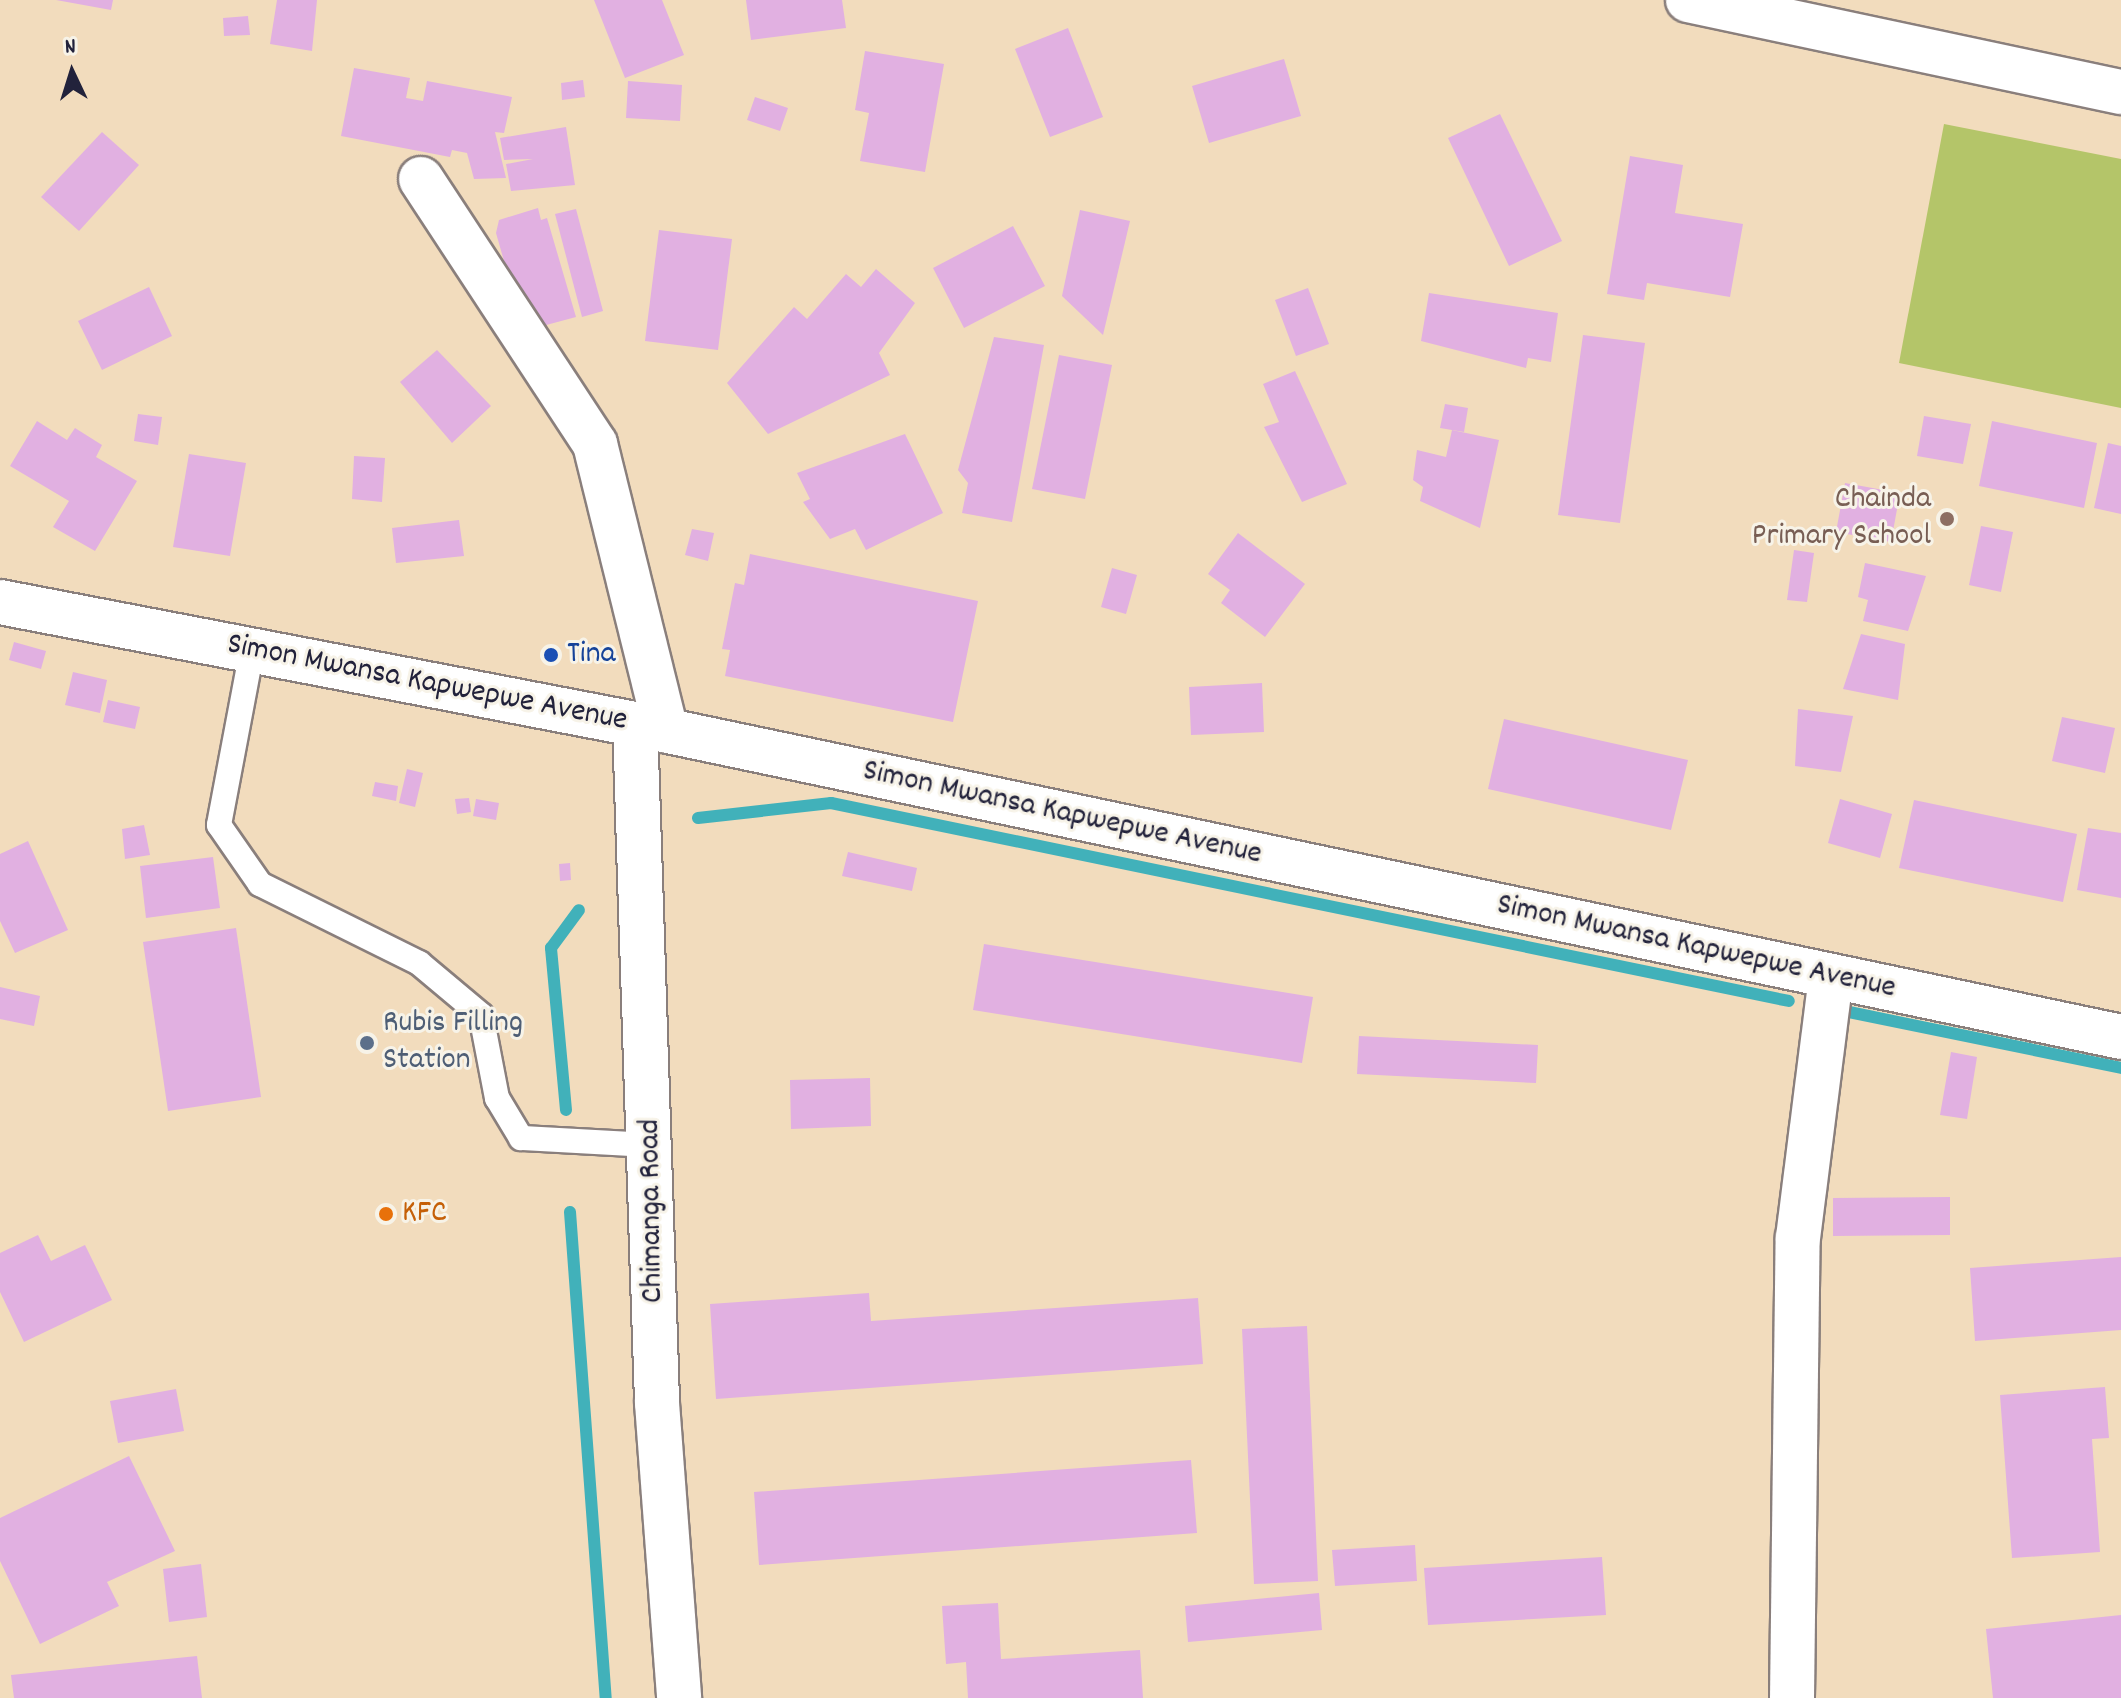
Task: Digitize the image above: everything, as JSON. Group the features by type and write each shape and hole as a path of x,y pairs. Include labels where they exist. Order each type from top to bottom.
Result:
{"street":[{"path":"1688,0 2121,92"},
{"name":"Chimanga Road","path":"421,179 595,444 651,727 651,1145 657,1403 679,1698"},
{"name":"Simon Mwansa Kapwepwe Avenue","path":"0,602 651,727 2121,1037"},
{"path":"1792,1698 1798,1238 1831,977"}],"lane":[{"path":"252,650 219,825 260,884 419,963 481,1015 497,1098 521,1138 651,1145"}],"green space":[{"path":"1944,124 2121,159 2121,408 1899,363"}],"building":[{"path":"56,0 113,0 111,10"},
{"path":"277,0 317,0 312,51 270,44"},
{"path":"594,0 662,0 684,55 625,78"},
{"path":"746,0 842,0 846,28 751,40"},
{"path":"248,16 250,35 224,36 223,18"},
{"path":"1068,28 1103,117 1050,137 1015,49"},
{"path":"865,51 944,64 925,172 860,161 869,113 855,110"},
{"path":"1284,59 1301,116 1209,143 1192,86"},
{"path":"354,68 410,78 406,98 423,101 427,81 512,97 504,133 495,132 506,178 474,179 467,153 452,150 450,157 341,136"},
{"path":"583,80 585,97 562,100 561,83"},
{"path":"628,81 682,85 680,121 626,118"},
{"path":"755,97 788,108 780,131 747,120"},
{"path":"1500,114 1562,241 1509,266 1448,138"},
{"path":"566,127 575,185 511,191 506,164 533,159 504,160 500,138"},
{"path":"102,132 139,165 79,231 41,197"},
{"path":"1630,156 1683,165 1675,213 1743,224 1730,297 1647,283 1644,300 1607,294"},
{"path":"538,208 541,220 547,218 576,317 524,331 496,233 499,220"},
{"path":"576,209 603,311 582,317 555,214"},
{"path":"1080,210 1130,221 1103,335 1062,296"},
{"path":"1013,226 1045,286 964,328 933,268"},
{"path":"659,230 732,239 718,350 645,341"},
{"path":"876,269 915,303 879,353 890,375 768,434 727,383 794,307 807,319 846,274 861,287"},
{"path":"149,287 172,336 102,370 78,321"},
{"path":"1308,288 1329,344 1296,356 1275,300"},
{"path":"1429,293 1558,313 1551,362 1528,358 1526,368 1421,341"},
{"path":"1583,335 1645,343 1620,523 1558,515"},
{"path":"994,337 1044,345 1012,522 962,513 968,483 958,470"},
{"path":"437,350 491,406 452,443 400,382"},
{"path":"1059,355 1112,365 1085,499 1032,489"},
{"path":"1295,371 1347,484 1302,502 1264,427 1279,422 1263,384"},
{"path":"1445,404 1468,408 1464,432 1440,428"},
{"path":"138,414 162,417 158,445 134,441"},
{"path":"1924,416 1971,424 1963,464 1917,456"},
{"path":"37,421 67,440 75,428 102,445 96,457 137,481 95,551 53,527 69,501 10,466"},
{"path":"1992,421 2097,443 2084,508 1979,486"},
{"path":"1452,430 1499,440 1480,528 1420,501 1423,487 1413,480 1417,450 1446,457"},
{"path":"905,434 943,513 866,550 855,529 830,539 803,502 810,499 797,473"},
{"path":"2108,443 2121,446 2121,514 2094,508"},
{"path":"189,454 246,463 230,556 173,547"},
{"path":"354,456 385,458 382,502 352,499"},
{"path":"1845,483 1900,493 1891,542 1836,532"},
{"path":"459,520 464,556 396,563 392,528"},
{"path":"1981,526 2013,532 2001,592 1969,585"},
{"path":"692,529 714,533 708,561 685,555"},
{"path":"1238,533 1305,584 1265,637 1221,603 1230,590 1208,574"},
{"path":"1794,550 1814,553 1807,602 1787,600"},
{"path":"750,554 978,601 953,722 725,676 730,650 722,649 735,583 744,585"},
{"path":"1865,563 1926,576 1908,631 1863,621 1868,600 1858,597"},
{"path":"1112,568 1137,575 1126,614 1101,607"},
{"path":"1861,634 1905,644 1898,700 1843,689"},
{"path":"14,642 46,651 41,669 9,660"},
{"path":"73,672 107,680 100,713 65,705"},
{"path":"1262,683 1264,732 1191,735 1189,687"},
{"path":"108,700 140,707 135,729 103,722"},
{"path":"1798,709 1853,716 1841,772 1795,766"},
{"path":"2062,717 2115,728 2105,773 2052,761"},
{"path":"1504,719 1688,760 1671,830 1488,789"},
{"path":"407,769 423,773 415,807 399,803"},
{"path":"375,782 398,786 396,801 372,796"},
{"path":"469,798 471,812 457,814 455,799"},
{"path":"476,799 499,803 496,820 473,816"},
{"path":"1840,799 1892,814 1880,858 1828,843"},
{"path":"1914,800 2077,834 2063,902 1899,868"},
{"path":"144,825 150,855 125,859 122,829"},
{"path":"2088,828 2121,833 2121,898 2077,890"},
{"path":"28,841 68,930 15,953 0,921 0,854"},
{"path":"848,852 917,868 912,891 842,876"},
{"path":"213,857 220,908 146,918 140,866"},
{"path":"570,863 571,880 560,881 559,864"},
{"path":"236,928 261,1097 168,1111 143,942"},
{"path":"984,944 1313,997 1302,1063 973,1010"},
{"path":"0,987 40,996 34,1026 0,1019"},
{"path":"1359,1036 1538,1045 1536,1083 1357,1074"},
{"path":"1951,1052 1977,1057 1967,1119 1940,1115"},
{"path":"870,1078 871,1126 791,1129 790,1080"},
{"path":"1950,1197 1950,1235 1833,1236 1833,1198"},
{"path":"38,1235 51,1261 85,1245 112,1300 24,1342 0,1292 0,1253"},
{"path":"2121,1257 2121,1330 1975,1341 1970,1268"},
{"path":"869,1293 871,1321 1198,1298 1203,1364 716,1399 710,1304"},
{"path":"1307,1326 1318,1581 1254,1584 1242,1329"},
{"path":"2105,1387 2109,1438 2092,1439 2100,1552 2012,1558 2000,1395"},
{"path":"176,1389 184,1431 118,1443 110,1401"},
{"path":"129,1456 175,1551 107,1582 119,1606 40,1644 0,1561 0,1518"},
{"path":"1191,1460 1197,1533 759,1565 754,1492"},
{"path":"1415,1545 1417,1581 1335,1586 1332,1550"},
{"path":"1602,1557 1606,1615 1428,1625 1424,1568"},
{"path":"201,1564 207,1617 169,1622 163,1569"},
{"path":"1319,1593 1322,1630 1188,1642 1185,1606"},
{"path":"998,1603 1001,1659 1140,1650 1143,1698 968,1698 966,1662 946,1664 942,1606"},
{"path":"2121,1615 2121,1698 1993,1698 1986,1629"},
{"path":"197,1656 202,1698 14,1698 11,1675"}],"waterway":[{"path":"698,818 831,803 1789,1001"},
{"path":"566,1110 551,948 579,910"},
{"path":"1849,1012 2121,1068"},
{"path":"570,1212 606,1698"}],"place":[{"name":"Chainda Primary School","path":"1947,519"},
{"name":"Tina","path":"551,655"},
{"name":"Rubis Filling Station","path":"367,1043"},
{"name":"KFC","path":"386,1214"}]}
